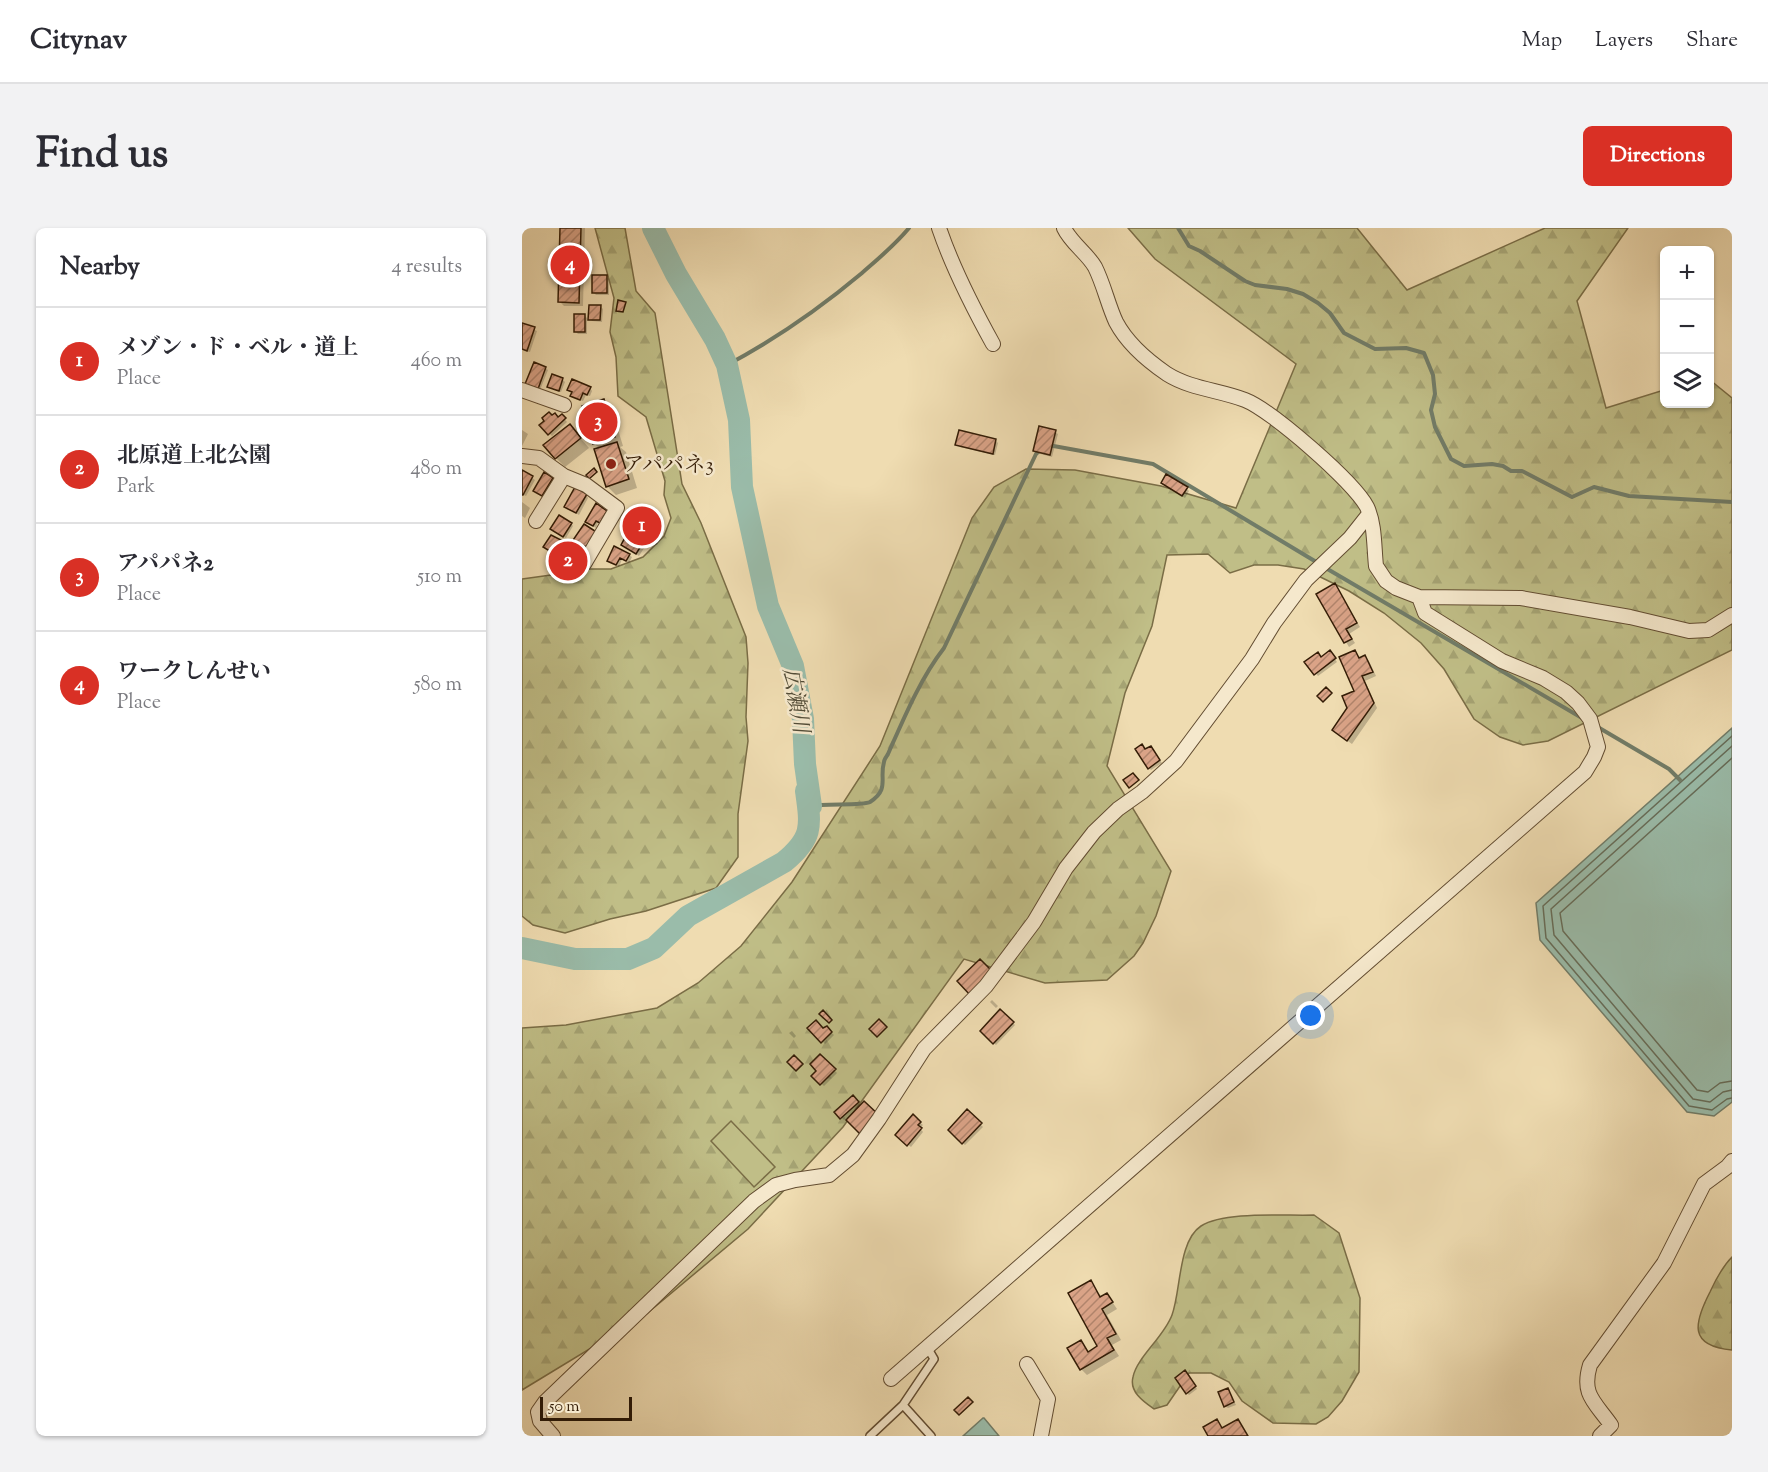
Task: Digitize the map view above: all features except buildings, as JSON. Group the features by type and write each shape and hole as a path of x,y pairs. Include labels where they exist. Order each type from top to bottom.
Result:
{"street":[{"path":"939,228 964,290 993,344"},
{"path":"1064,228 1094,266 1117,324 1142,354 1168,374 1184,382 1246,400 1270,415 1349,483 1359,495 1369,514 1376,566 1396,588 1419,597 1521,598 1620,615 1689,632 1708,630 1732,615"},
{"path":"522,390 564,405"},
{"path":"522,456 539,458 564,476 586,485 617,508 584,564"},
{"path":"536,521 564,476"},
{"path":"553,1436 539,1418 538,1412 545,1402 754,1201 776,1185 829,1174 854,1155 924,1049 986,987 1034,922 1066,868 1094,832 1176,761 1252,659 1306,580 1350,538 1369,514"},
{"path":"891,1379 1584,772 1594,758 1598,747 1595,733 1590,720 1578,703 1566,692 1543,678 1502,661 1425,613 1419,597"},
{"path":"1600,1436 1611,1425 1587,1390 1586,1380 1590,1365 1664,1263 1704,1184 1732,1161"},
{"path":"1027,1364 1048,1399 1041,1436"}],"lane":[{"path":"870,1436 903,1405 934,1359 926,1347"},
{"path":"903,1405 931,1436"}],"green space":[{"path":"595,228 625,228 636,291 655,313 682,484 701,523 746,637 748,741 738,814 738,857 716,888 646,911 565,933 533,925 522,916 522,579 551,575 568,569 611,569 643,557 664,536 671,518 664,495 665,481 646,417 618,396 616,357 610,332 614,298"},
{"path":"1128,228 1357,228 1407,290 1545,228 1628,228 1577,301 1606,408 1660,391 1660,408 1714,408 1714,383 1732,398 1732,650 1548,741 1523,745 1500,737 1474,719 1444,669 1421,643 1384,613 1349,591 1304,569 1278,565 1254,565 1230,573 1208,554 1167,555 1152,626 1125,693 1107,766 1171,871 1156,916 1134,956 1107,980 1045,983 964,959 843,1127 748,1229 644,1316 522,1390 522,1028 566,1025 657,1008 698,983 741,946 792,882 880,746 972,518 994,487 1026,469 1075,470 1161,486 1236,508 1296,364 1155,259"},
{"path":"565,543 584,558 574,573 553,564"},
{"path":"731,1121 775,1167 754,1187 711,1141"},
{"path":"1255,1215 1314,1215 1339,1233 1360,1298 1359,1372 1342,1401 1328,1417 1316,1424 1273,1423 1242,1401 1229,1382 1211,1373 1189,1373 1167,1405 1154,1409 1142,1400 1133,1387 1135,1369 1172,1315 1184,1254 1194,1233 1201,1226 1225,1218"},
{"path":"1732,1257 1732,1350 1708,1344 1701,1338 1698,1323 1715,1282"}],"water":[{"path":"1732,728 1732,1102 1714,1116 1687,1112 1540,940 1536,903"},
{"path":"983,1418 999,1436 963,1436"}],"waterway":[{"name":"広瀬川","path":"653,228 727,365 739,420 742,487 768,606 793,666 803,719 805,764 811,806"},
{"path":"727,365 780,334 830,299 880,257 909,228"},
{"path":"1178,228 1189,246 1245,281 1303,294 1330,313 1344,333 1375,349 1406,348 1424,353 1433,375 1435,394 1431,410 1435,427 1451,459 1464,466 1492,464 1503,466 1511,471 1522,471 1572,497 1594,487 1629,496 1732,502"},
{"path":"1048,445 1153,464 1318,563"},
{"path":"811,806 866,803 880,793 883,784 884,760 920,686 944,648 1036,454 1040,450"},
{"path":"1324,567 1582,718"},
{"path":"1596,726 1669,769 1680,780"},
{"name":"広瀬川","path":"522,948 575,959 628,959 654,948 688,916 784,862 793,854 808,831 809,814 806,791"}],"place":[{"name":"ワークしんせい","path":"570,265"},
{"name":"アパパネ2","path":"598,422"},
{"name":"アパパネ3","path":"611,464"},
{"name":"メゾン・ド・ベル・道上","path":"642,526"},
{"name":"北原道上北公園","path":"568,561"}]}
